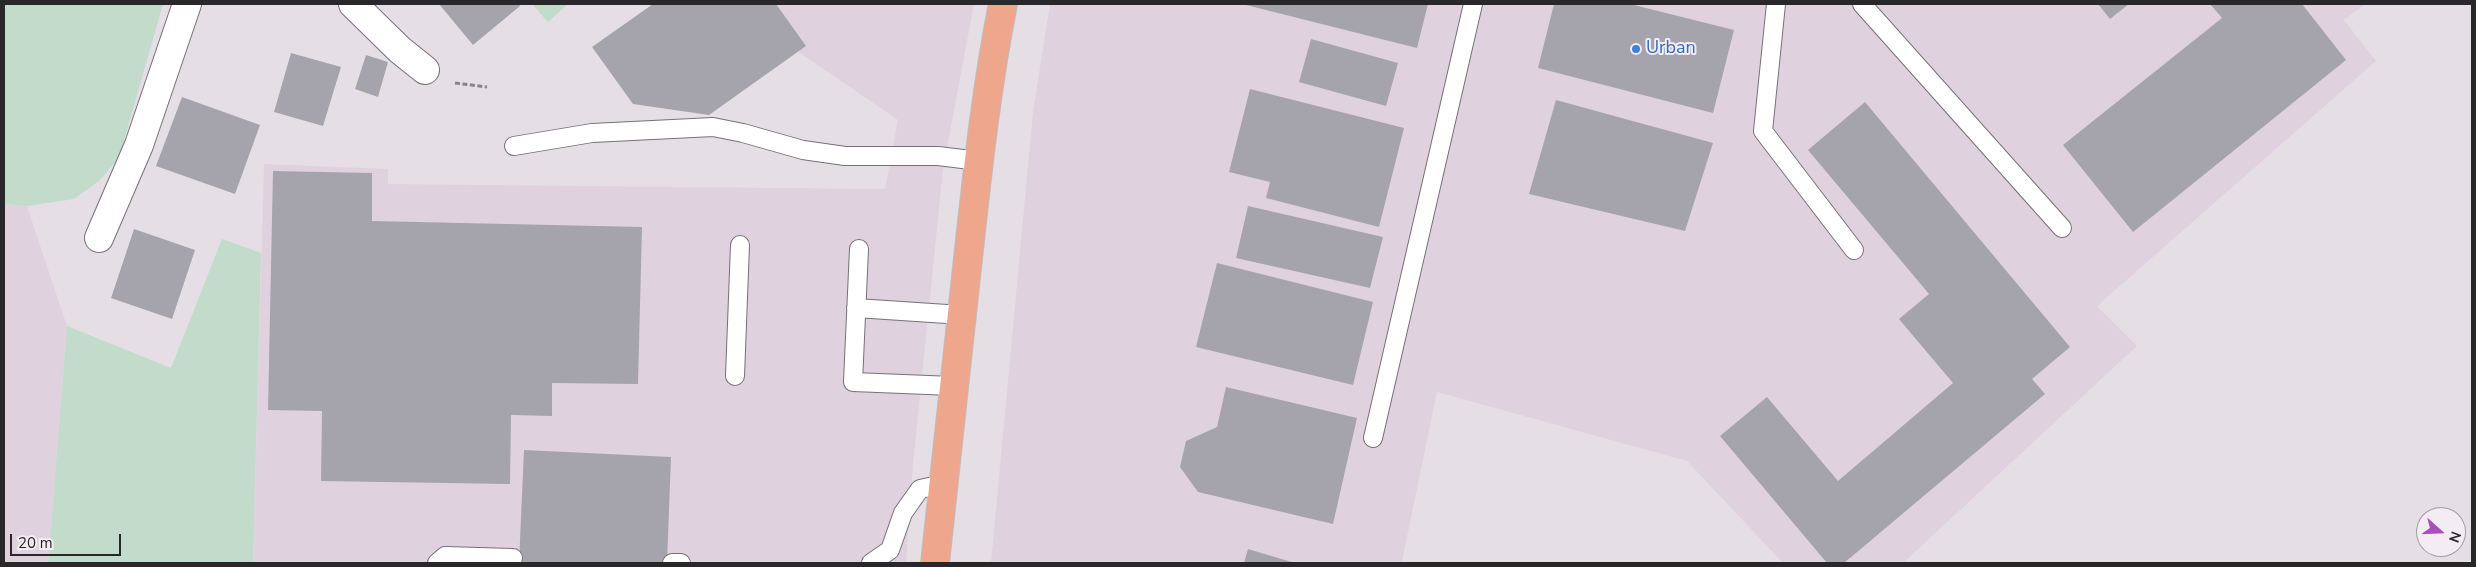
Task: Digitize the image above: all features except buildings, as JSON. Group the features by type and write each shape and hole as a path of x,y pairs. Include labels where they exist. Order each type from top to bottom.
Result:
{"main road":[{"path":"935,563 979,161 995,44 1003,4"}],"street":[{"path":"99,238 139,145 187,4"},
{"path":"354,4 400,50 425,70"}],"lane":[{"path":"1373,438 1473,4"},
{"path":"1776,4 1763,131 1854,250"},
{"path":"1862,4 2062,228"},
{"path":"514,146 592,133 713,127 743,133 803,150 845,156 938,156 979,161"},
{"path":"735,376 740,245"},
{"path":"858,249 853,382 953,386"},
{"path":"856,308 962,314"},
{"path":"871,563 890,550 903,513 920,489 943,484"},
{"path":"437,563 445,556 513,558"},
{"path":"672,563 681,563"}],"shaded area":[{"path":"750,4 974,4 943,169 913,465 906,563 253,563 264,164 388,169 388,184 885,189 898,120 778,38"},
{"path":"1050,4 2365,4 2344,20 2376,61 2097,306 2137,346 1903,563 1783,563 1687,461 1437,392 1402,561 1410,563 991,563 1033,112"},
{"path":"4,204 27,206 67,326 48,563 4,563"}],"green space":[{"path":"4,4 163,4 119,158 99,181 74,199 27,206 4,204"},
{"path":"532,4 568,4 548,22"},
{"path":"222,239 261,253 253,563 48,563 67,326 171,368"}],"place":[{"name":"Urban","path":"1636,49"}]}
